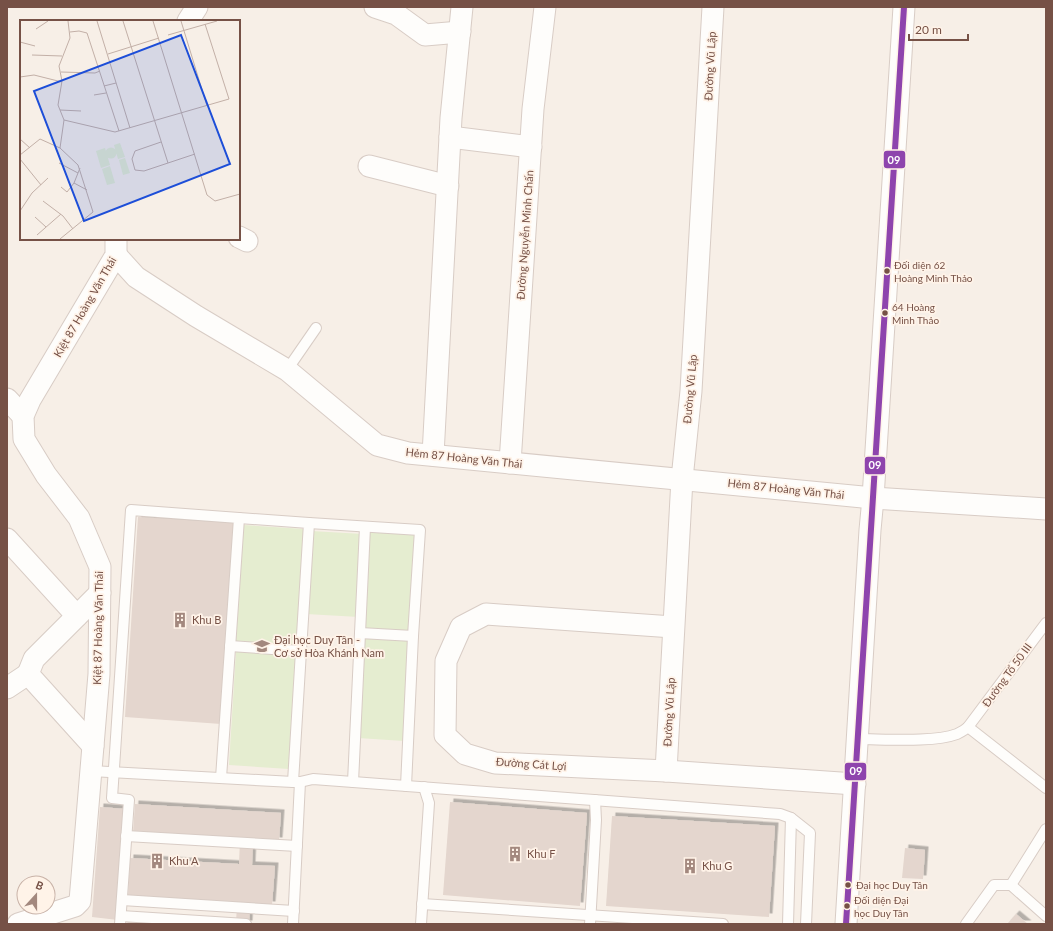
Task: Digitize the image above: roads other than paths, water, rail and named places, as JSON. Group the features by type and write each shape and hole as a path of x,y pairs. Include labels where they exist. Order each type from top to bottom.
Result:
{"street":[{"path":"375,7 396,14 426,35 460,32"},
{"path":"433,455 450,137 462,7"},
{"name":"Đường Nguyễn Minh Chấn","path":"510,463 533,109 545,7"},
{"name":"Đường Vũ Lập","path":"666,771 682,479 691,391 713,7"},
{"path":"846,924 904,7"},
{"path":"450,137 531,147"},
{"path":"369,166 448,186"},
{"name":"Hẻm 87 Hoàng Văn Thái","path":"116,247 136,277 196,316 287,370 377,444 408,453 873,498 1046,509"},
{"name":"Kiệt 87 Hoàng Văn Thái","path":"18,924 75,906 80,901 99,674 100,593 100,568 79,518 46,475 24,439 23,416 30,400 116,247"},
{"path":"7,399 23,416"},
{"path":"7,539 77,616"},
{"path":"7,688 28,674 34,659 100,593"},
{"name":"Đường Cát Lợi","path":"673,627 486,614 461,627 446,661 445,735 465,754 495,763 666,771 855,784"},
{"path":"28,674 93,746"}],"lane":[{"path":"287,370 316,328"},
{"path":"246,924 120,920 129,800 112,798 131,510 420,530 413,636 406,786"},
{"path":"221,778 239,518"},
{"path":"293,924 297,846 297,782 301,651 309,523"},
{"path":"352,782 365,527"},
{"name":"Đường Tổ 50 III","path":"858,739 927,739 958,734 968,728 1046,623"},
{"path":"360,633 413,636"},
{"path":"230,646 301,651"},
{"path":"968,728 1046,788"},
{"path":"91,771 297,782 313,779 780,814 791,818 810,833 806,924"},
{"path":"421,924 429,803 424,787"},
{"path":"590,919 596,820 595,800"},
{"path":"788,924 791,818"},
{"path":"1011,885 1046,829"},
{"path":"126,836 297,846"},
{"path":"966,924 994,886 1011,885 1046,916"},
{"path":"122,900 294,912"},
{"path":"422,904 590,919 723,924"}],"place":[{"name":"Đối diện 62 Hoàng Minh Thảo","path":"887,271"},
{"name":"64 Hoàng Minh Thảo","path":"885,313"},
{"name":"Khu B","path":"180,620"},
{"name":"Đại học Duy Tân - Cơ sở Hòa Khánh Nam","path":"262,646"},
{"name":"Khu F","path":"515,854"},
{"name":"Khu A","path":"157,861"},
{"name":"Khu G","path":"690,866"},
{"name":"Đại học Duy Tân","path":"848,885"},
{"name":"Đối diện Đại học Duy Tân","path":"847,906"}]}
